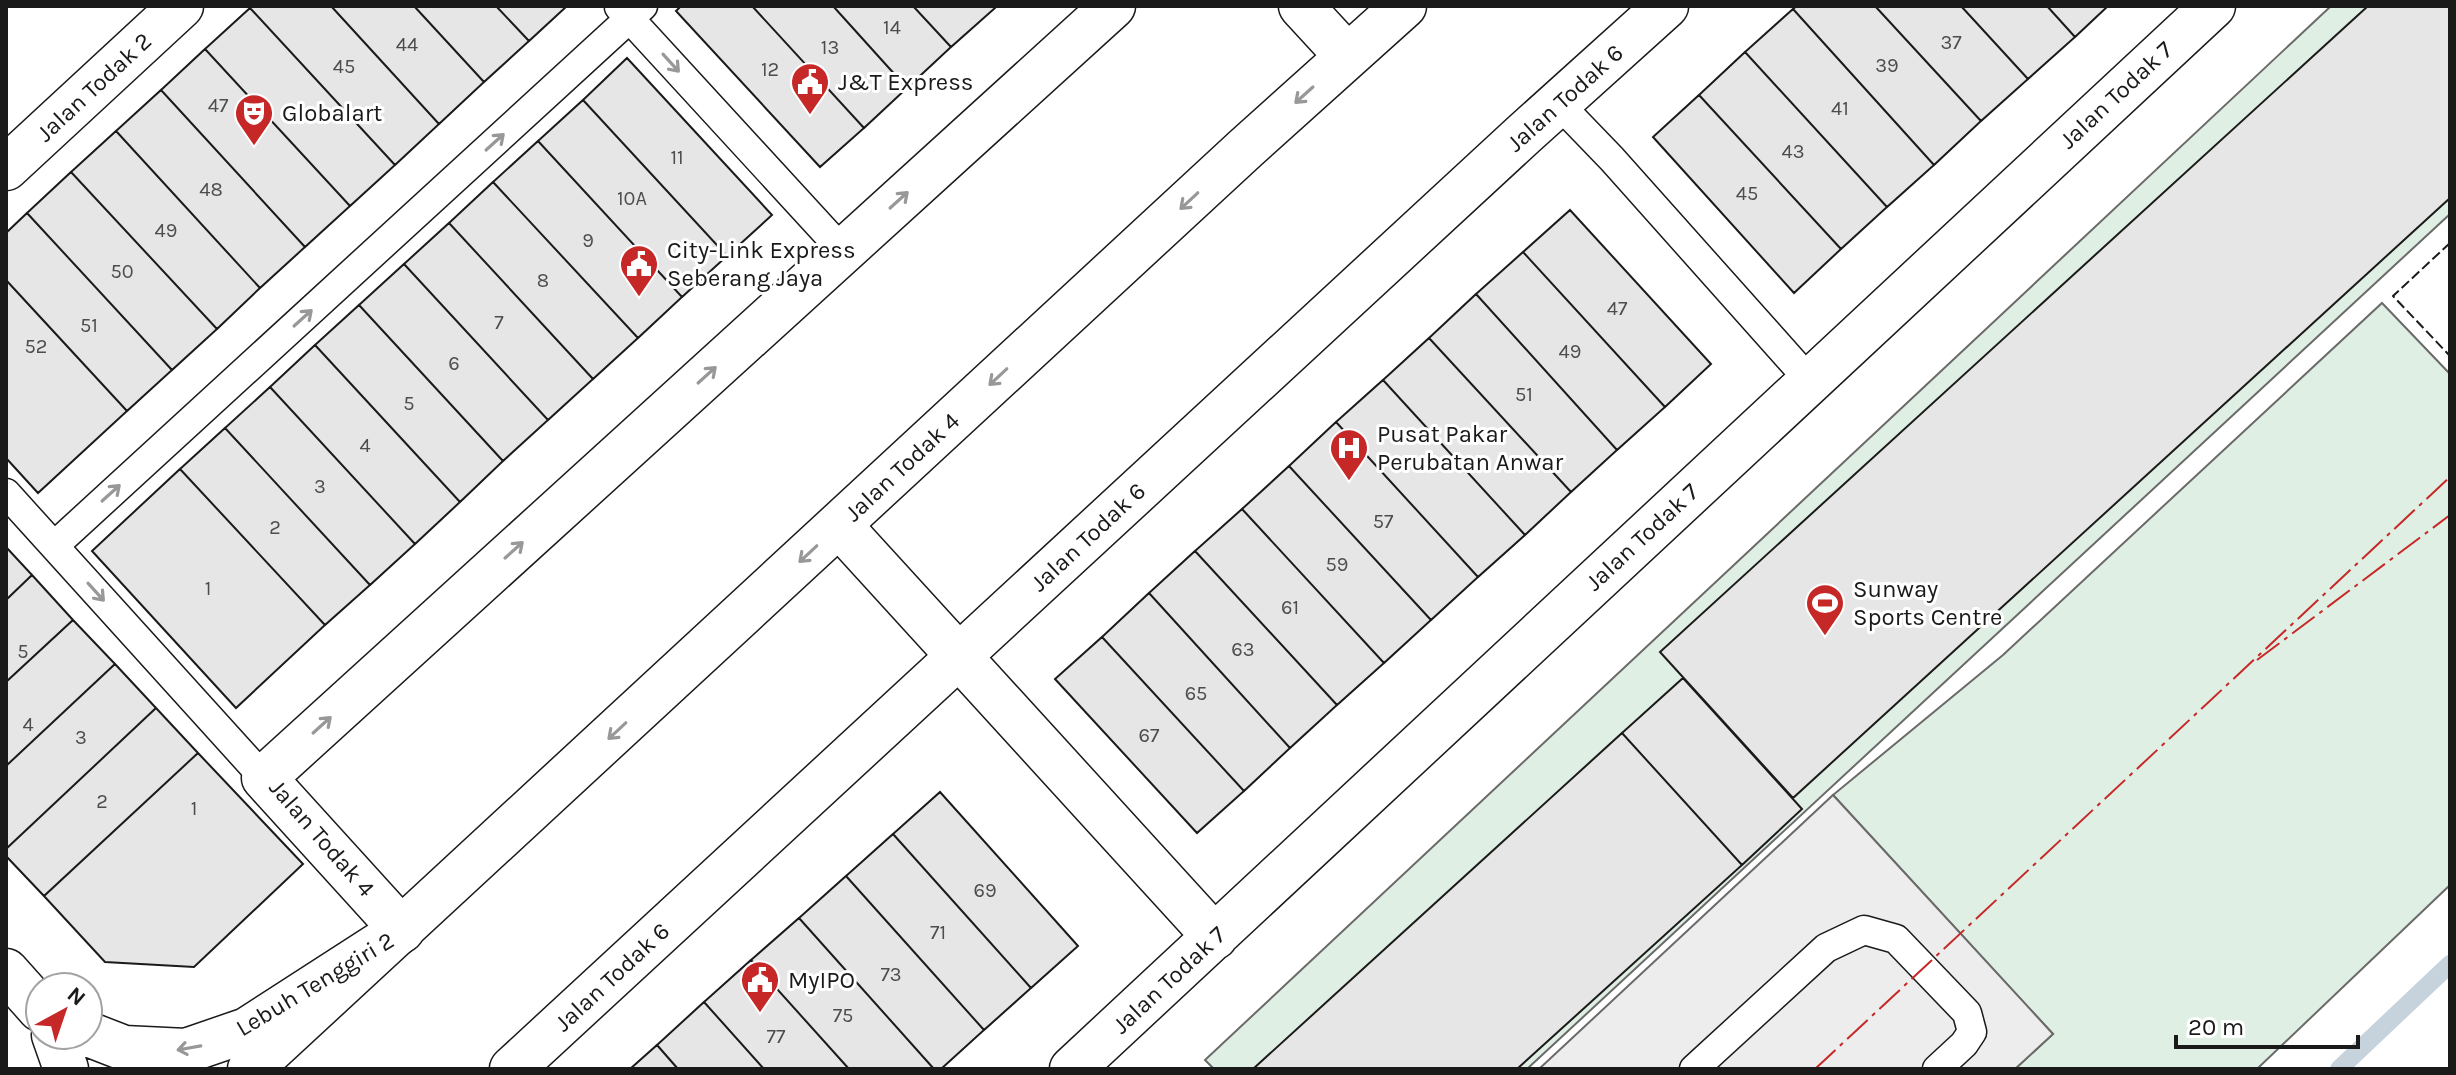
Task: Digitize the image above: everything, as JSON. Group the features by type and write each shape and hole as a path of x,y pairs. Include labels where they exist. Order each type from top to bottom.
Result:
{"street":[{"name":"Jalan Todak 2","path":"6,168 181,6"},
{"name":"Jalan Todak 4","path":"402,930 264,778 1113,6"},
{"path":"1301,6 1347,56"},
{"name":"Jalan Todak 4","path":"250,1069 1404,6"},
{"name":"Jalan Todak 6","path":"512,1069 1666,6"},
{"name":"Jalan Todak 7","path":"1085,1065 1215,937 2213,6"},
{"path":"839,525 1215,937"},
{"name":"Lebuh Tenggiri 2","path":"104,1040 124,1048 186,1051 247,1030 402,930"},
{"path":"6,971 24,991"}],"lane":[{"path":"54,546 631,10 843,251"},
{"path":"1558,103 1810,381"},
{"path":"6,493 264,778"},
{"path":"1694,1069 1826,948 1864,930 1896,939 1967,1013 1972,1032 1964,1044 1937,1069"}],"green space":[{"name":"Sunway Sports Centre","path":"2331,6 2450,6 2450,214 1527,1069 1214,1069 1205,1060"},
{"path":"2382,303 2450,374 2450,885 2257,1069 2015,1069 2053,1034 1833,795 2003,655"}],"shaded area":[{"path":"1833,795 2053,1034 2015,1069 1539,1069"}],"building":[{"path":"331,6 439,124 395,165 250,8"},
{"path":"331,6 414,6 484,82 439,124"},
{"path":"414,6 496,6 529,41 484,82"},
{"path":"496,6 567,6 529,41"},
{"path":"681,6 752,6 864,128 820,167 676,11"},
{"path":"752,6 833,6 907,88 864,128"},
{"path":"833,6 913,6 951,47 907,88"},
{"path":"913,6 993,6 995,8 951,47"},
{"path":"1797,6 1875,6 1981,121 1934,165 1793,9"},
{"path":"1875,6 1961,6 2028,79 1981,121"},
{"path":"1961,6 2047,6 2075,37 2028,79"},
{"path":"2047,6 2108,6 2075,37"},
{"path":"2368,6 2450,6 2450,198 1793,798 1660,652"},
{"path":"250,8 395,165 350,206 205,49"},
{"path":"1793,9 1934,165 1887,207 1745,52"},
{"path":"205,49 350,206 305,247 161,90"},
{"path":"1745,52 1887,207 1841,249 1699,95"},
{"path":"627,58 772,215 727,256 583,100"},
{"path":"161,90 305,247 260,288 116,131"},
{"path":"1699,95 1841,249 1794,293 1653,137"},
{"path":"583,100 727,256 682,297 538,141"},
{"path":"116,131 260,288 217,329 71,172"},
{"path":"538,141 682,297 638,338 493,182"},
{"path":"71,172 217,329 172,370 27,213"},
{"path":"493,182 638,338 593,379 449,223"},
{"path":"1570,210 1711,364 1665,407 1523,252"},
{"path":"27,213 172,370 127,411 6,280 6,233"},
{"path":"449,223 593,379 548,420 404,264"},
{"path":"1523,252 1665,407 1617,450 1476,294"},
{"path":"404,264 548,420 503,461 359,305"},
{"path":"6,280 127,411 38,493 6,458"},
{"path":"1476,294 1617,450 1571,492 1429,338"},
{"path":"359,305 503,461 460,502 315,345"},
{"path":"1429,338 1571,492 1525,535 1383,380"},
{"path":"315,345 460,502 415,544 270,387"},
{"path":"1383,380 1525,535 1478,577 1336,422"},
{"path":"270,387 415,544 370,585 225,428"},
{"path":"1336,422 1478,577 1431,620 1289,466"},
{"path":"225,428 370,585 325,625 180,469"},
{"path":"1289,466 1431,620 1384,663 1242,509"},
{"path":"180,469 325,625 236,708 92,551"},
{"path":"1242,509 1384,663 1337,705 1195,551"},
{"path":"6,547 32,575 6,600"},
{"path":"1195,551 1337,705 1290,748 1149,593"},
{"path":"32,575 73,620 6,682 6,600"},
{"path":"1149,593 1290,748 1244,791 1102,637"},
{"path":"73,620 115,664 6,766 6,682"},
{"path":"1102,637 1244,791 1197,833 1055,679"},
{"path":"115,664 156,708 6,849 6,766"},
{"path":"1683,678 1802,809 1742,865 1622,733"},
{"path":"156,708 198,753 44,896 6,856 6,849"},
{"path":"1622,733 1742,865 1517,1069 1253,1069"},
{"path":"198,753 303,864 194,967 105,962 44,896"},
{"path":"940,792 1078,946 1031,988 893,834"},
{"path":"893,834 1031,988 984,1030 846,876"},
{"path":"846,876 984,1030 941,1069 934,1069 799,918"},
{"path":"799,918 934,1069 849,1069 751,960"},
{"path":"751,960 849,1069 764,1069 704,1002"},
{"path":"704,1002 764,1069 678,1069 657,1045"},
{"path":"657,1045 678,1069 630,1069"}],"waterway":[{"path":"2339,1069 2450,964"}],"fence":[{"path":"2450,243 2393,296 2450,356"}],"power":[{"path":"1815,1069 2450,477"},
{"path":"2257,660 2450,515"}],"place":[{"name":"J&T Express","path":"810,116"},
{"name":"Globalart","path":"254,147"},
{"name":"City-Link Express Seberang Jaya","path":"639,298"},
{"name":"Pusat Pakar Perubatan Anwar","path":"1349,482"},
{"name":"Sunway Sports Centre","path":"1825,637"},
{"name":"MyIPO","path":"760,1014"}]}
